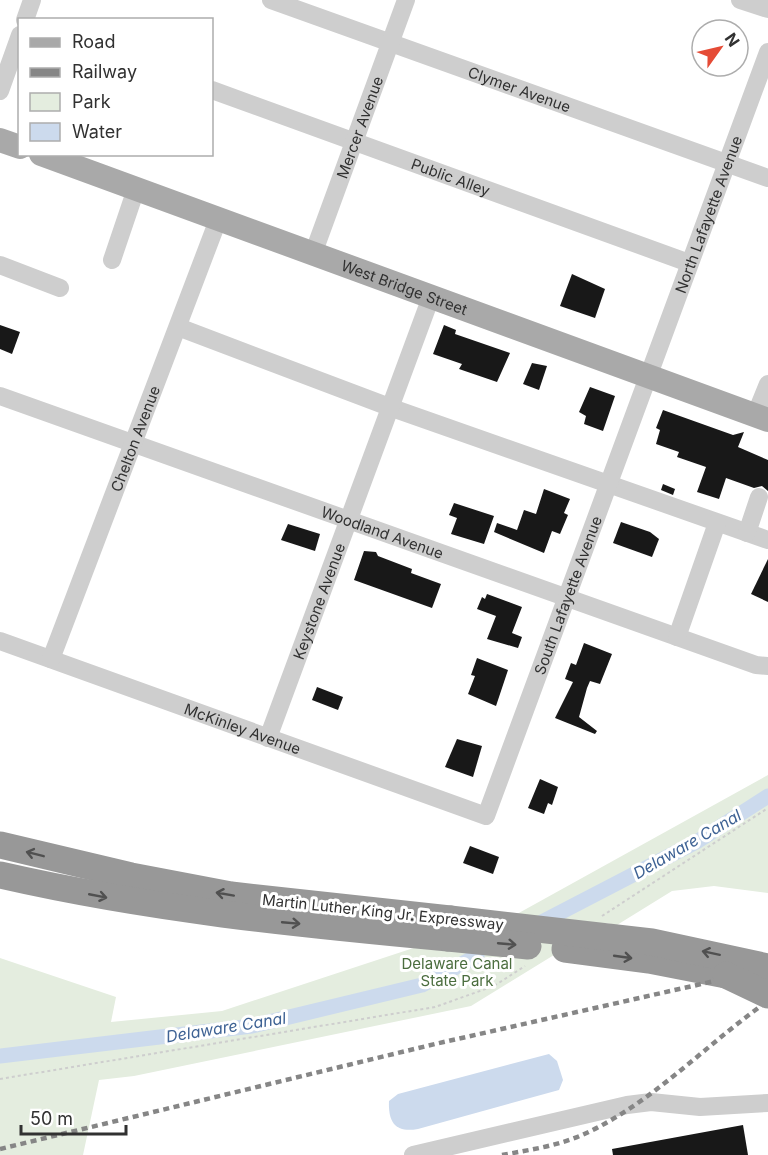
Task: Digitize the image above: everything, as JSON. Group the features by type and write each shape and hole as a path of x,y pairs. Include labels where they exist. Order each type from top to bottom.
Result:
{"highway":[{"name":"Martin Luther King Jr. Expressway","path":"0,845 121,874 231,895 610,955 726,975 768,986"},
{"name":"Martin Luther King Jr. Expressway","path":"0,875 76,892 187,911 652,942 768,967"},
{"path":"726,975 768,995"}],"main road":[{"path":"0,140 18,146"},
{"name":"West Bridge Street","path":"46,156 762,418"}],"street":[{"path":"26,18 32,0"},
{"name":"Clymer Avenue","path":"271,0 768,178"},
{"name":"Mercer Avenue","path":"313,255 406,0"},
{"path":"740,0 768,9"},
{"path":"0,91 18,41"},
{"name":"North Lafayette Avenue","path":"647,375 768,52"},
{"name":"Public Alley","path":"213,90 689,263"},
{"path":"112,260 136,189"},
{"name":"Chelton Avenue","path":"51,659 131,443 218,220"},
{"path":"0,265 60,288"},
{"name":"Keystone Avenue","path":"268,738 392,408 431,297"},
{"path":"178,327 392,408 768,540"},
{"name":"South Lafayette Avenue","path":"486,816 647,375"},
{"path":"762,418 768,384"},
{"name":"Woodland Avenue","path":"0,396 565,599 756,665 768,666"},
{"path":"747,532 759,497"},
{"path":"676,638 717,522"},
{"name":"McKinley Avenue","path":"0,641 486,816"},
{"path":"413,1155 627,1105 651,1102 700,1107 768,1103"}],"path":[{"path":"601,916 768,808"},
{"path":"0,1079 435,1007 494,986 533,961"}],"green space":[{"name":"Delaware Canal State Park","path":"768,775 768,893 714,886 672,891 617,925 606,923 471,1006 134,1076 99,1080 83,1155 0,1155 0,958 116,997 111,1022 222,1011 517,914"}],"water":[{"path":"549,1054 557,1061 563,1080 559,1090 418,1129 399,1128 392,1121 389,1101 398,1094"}],"building":[{"path":"572,274 605,289 595,318 560,306"},
{"path":"0,325 20,332 12,354 0,349"},
{"path":"444,325 456,330 455,334 510,353 497,382 459,369 462,364 433,354"},
{"path":"532,363 547,366 539,390 523,384"},
{"path":"590,387 615,396 603,431 584,424 586,416 579,412"},
{"path":"663,410 733,435 744,432 738,447 768,460 768,491 762,486 754,488 726,478 719,499 697,492 706,467 677,457 679,452 656,444 660,430 656,428"},
{"path":"663,484 675,489 673,495 661,490"},
{"path":"544,489 570,499 564,513 568,515 560,534 552,531 544,553 494,532 497,523 517,530 524,510 536,514"},
{"path":"454,503 494,516 484,544 451,534 457,518 449,515"},
{"path":"621,522 650,532 659,539 652,557 613,543"},
{"path":"288,524 320,534 315,551 281,540"},
{"path":"364,551 376,552 378,556 412,569 411,573 441,584 432,608 354,580"},
{"path":"768,559 768,602 751,594"},
{"path":"487,594 522,607 512,633 522,637 518,648 487,639 496,616 477,609 482,597 485,599"},
{"path":"584,643 612,654 600,684 590,681 579,717 597,731 595,734 555,718 573,682 565,679 571,663 576,665"},
{"path":"477,658 508,670 496,706 468,694 475,676 471,675"},
{"path":"317,687 343,697 338,710 312,700"},
{"path":"457,739 482,746 473,777 445,767"},
{"path":"540,779 558,787 552,805 548,803 544,814 528,808"},
{"path":"470,846 499,857 493,874 463,863"},
{"path":"743,1125 748,1155 613,1155 612,1149"}],"waterway":[{"name":"Delaware Canal","path":"542,922 698,841 768,796"},
{"name":"Delaware Canal","path":"0,1056 252,1026 422,985 477,956"}],"railway":[{"path":"0,1149 435,1044 768,969"},
{"path":"502,1155 563,1142 608,1122 655,1090 768,1001"}]}
